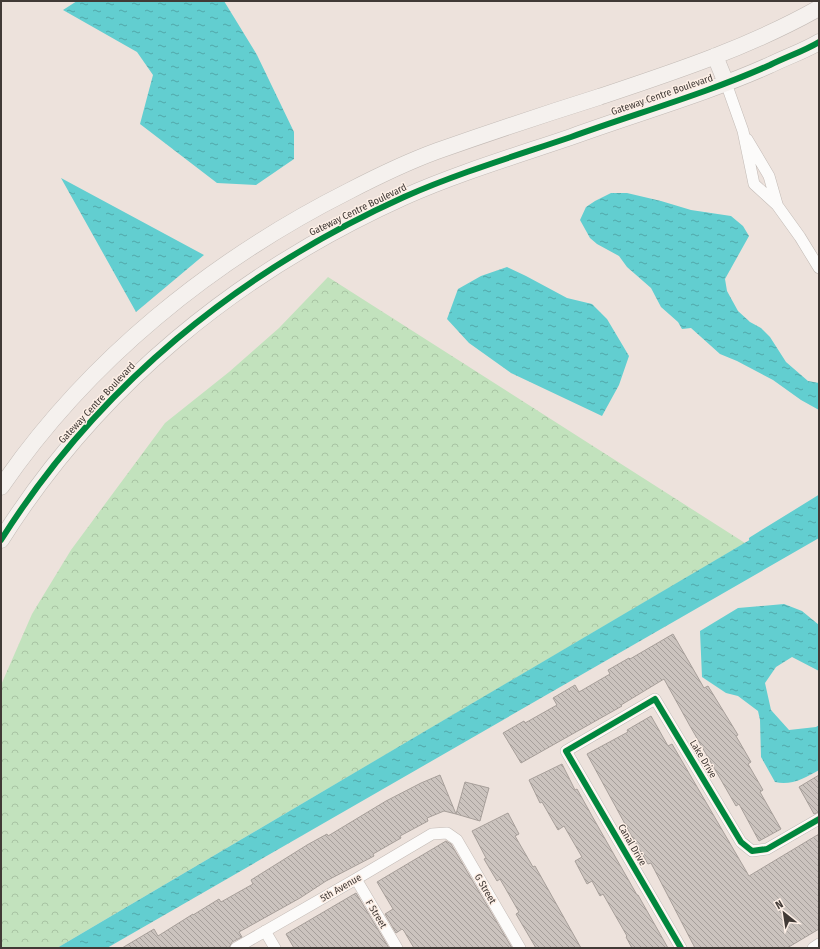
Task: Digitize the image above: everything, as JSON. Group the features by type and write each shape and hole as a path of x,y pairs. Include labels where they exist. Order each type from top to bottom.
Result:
{"street":[{"name":"Gateway Centre Boulevard","path":"1,487 17,463 54,418 103,366 152,320 198,284 261,240 321,205 384,173 435,152 675,72 715,56 819,8"},
{"name":"Gateway Centre Boulevard","path":"1,540 17,515 61,458 104,408 147,364 240,289 293,255 342,227 406,197 474,170 726,83 819,42"},
{"path":"715,56 743,131 754,184 777,205 800,237 819,268"},
{"path":"743,131 769,176 777,205"},
{"name":"Lake Drive","path":"566,751 655,699 741,842 752,851 767,849 819,819"},
{"name":"Canal Drive","path":"566,751 681,948"},
{"name":"5th Avenue","path":"236,948 432,834 447,833"},
{"name":"G Street","path":"447,833 457,840 520,948"},
{"name":"F Street","path":"356,879 397,948"},
{"path":"265,931 275,948"},
{"path":"813,948 819,944"}],"green space":[{"path":"328,277 745,543 57,948 1,948 1,685 32,614 71,550 165,423 229,372 279,328"}],"water":[{"path":"77,1 224,1 257,55 294,132 294,159 256,185 217,183 140,124 153,75 137,52 63,10"},
{"path":"61,178 204,255 136,312"},
{"path":"611,193 627,193 691,210 731,216 743,226 749,236 725,279 727,291 738,311 750,322 761,328 770,337 786,362 808,381 819,383 819,410 801,400 773,380 737,361 720,354 691,328 682,329 678,322 661,307 651,288 627,267 619,256 597,244 590,238 580,220 586,207"},
{"path":"507,267 567,298 592,304 607,319 629,356 619,385 602,416 511,373 469,343 447,319 458,289 481,276"},
{"path":"819,499 819,538 107,948 57,948"},
{"path":"784,604 802,611 819,625 819,671 792,657 776,667 765,683 771,710 789,730 816,727 819,725 819,770 798,780 781,783 775,782 761,757 760,720 758,711 738,696 726,693 702,677 700,631 738,608"}],"building":[{"path":"673,634 704,688 708,686 738,735 736,736 751,762 748,764 763,790 760,792 781,829 759,841 739,804 736,806 664,679 621,705 622,706 521,763 503,733 524,721 525,723 557,705 553,698 575,685 579,692 610,674 608,670"},
{"path":"651,716 668,746 672,744 749,876 819,834 819,929 787,948 695,948 651,863 648,864 587,754 628,732 627,730"},
{"path":"562,764 575,790 577,789 668,948 632,948 626,937 627,936 603,894 600,896 592,881 587,884 575,861 582,857 564,826 558,830 542,802 540,803 529,780"},
{"path":"440,775 456,814 444,811 427,818 428,821 400,836 401,838 373,854 374,856 326,881 300,898 239,932 242,937 232,942 229,948 122,948 154,929 158,936 219,899 221,902 253,884 251,880 307,845 327,834 328,836 386,801"},
{"path":"819,775 819,812 814,814 799,787"},
{"path":"465,782 489,788 480,821 456,814"},
{"path":"508,813 519,834 515,836 533,867 535,866 581,948 536,948 516,914 519,912 500,879 497,881 484,859 486,858 472,831"},
{"path":"446,841 451,844 512,948 414,948 402,929 396,933 385,914 393,909 377,882"},
{"path":"356,893 389,948 294,948 286,934"}],"waterway":[{"path":"751,539 819,497"}],"cycle path":[{"path":"1,540 39,484 82,432 127,384 177,339 229,298 285,261 343,227 424,188 721,85 770,65 819,42"},
{"path":"681,948 566,751 655,699 741,842 752,851 767,849 819,819"}]}
